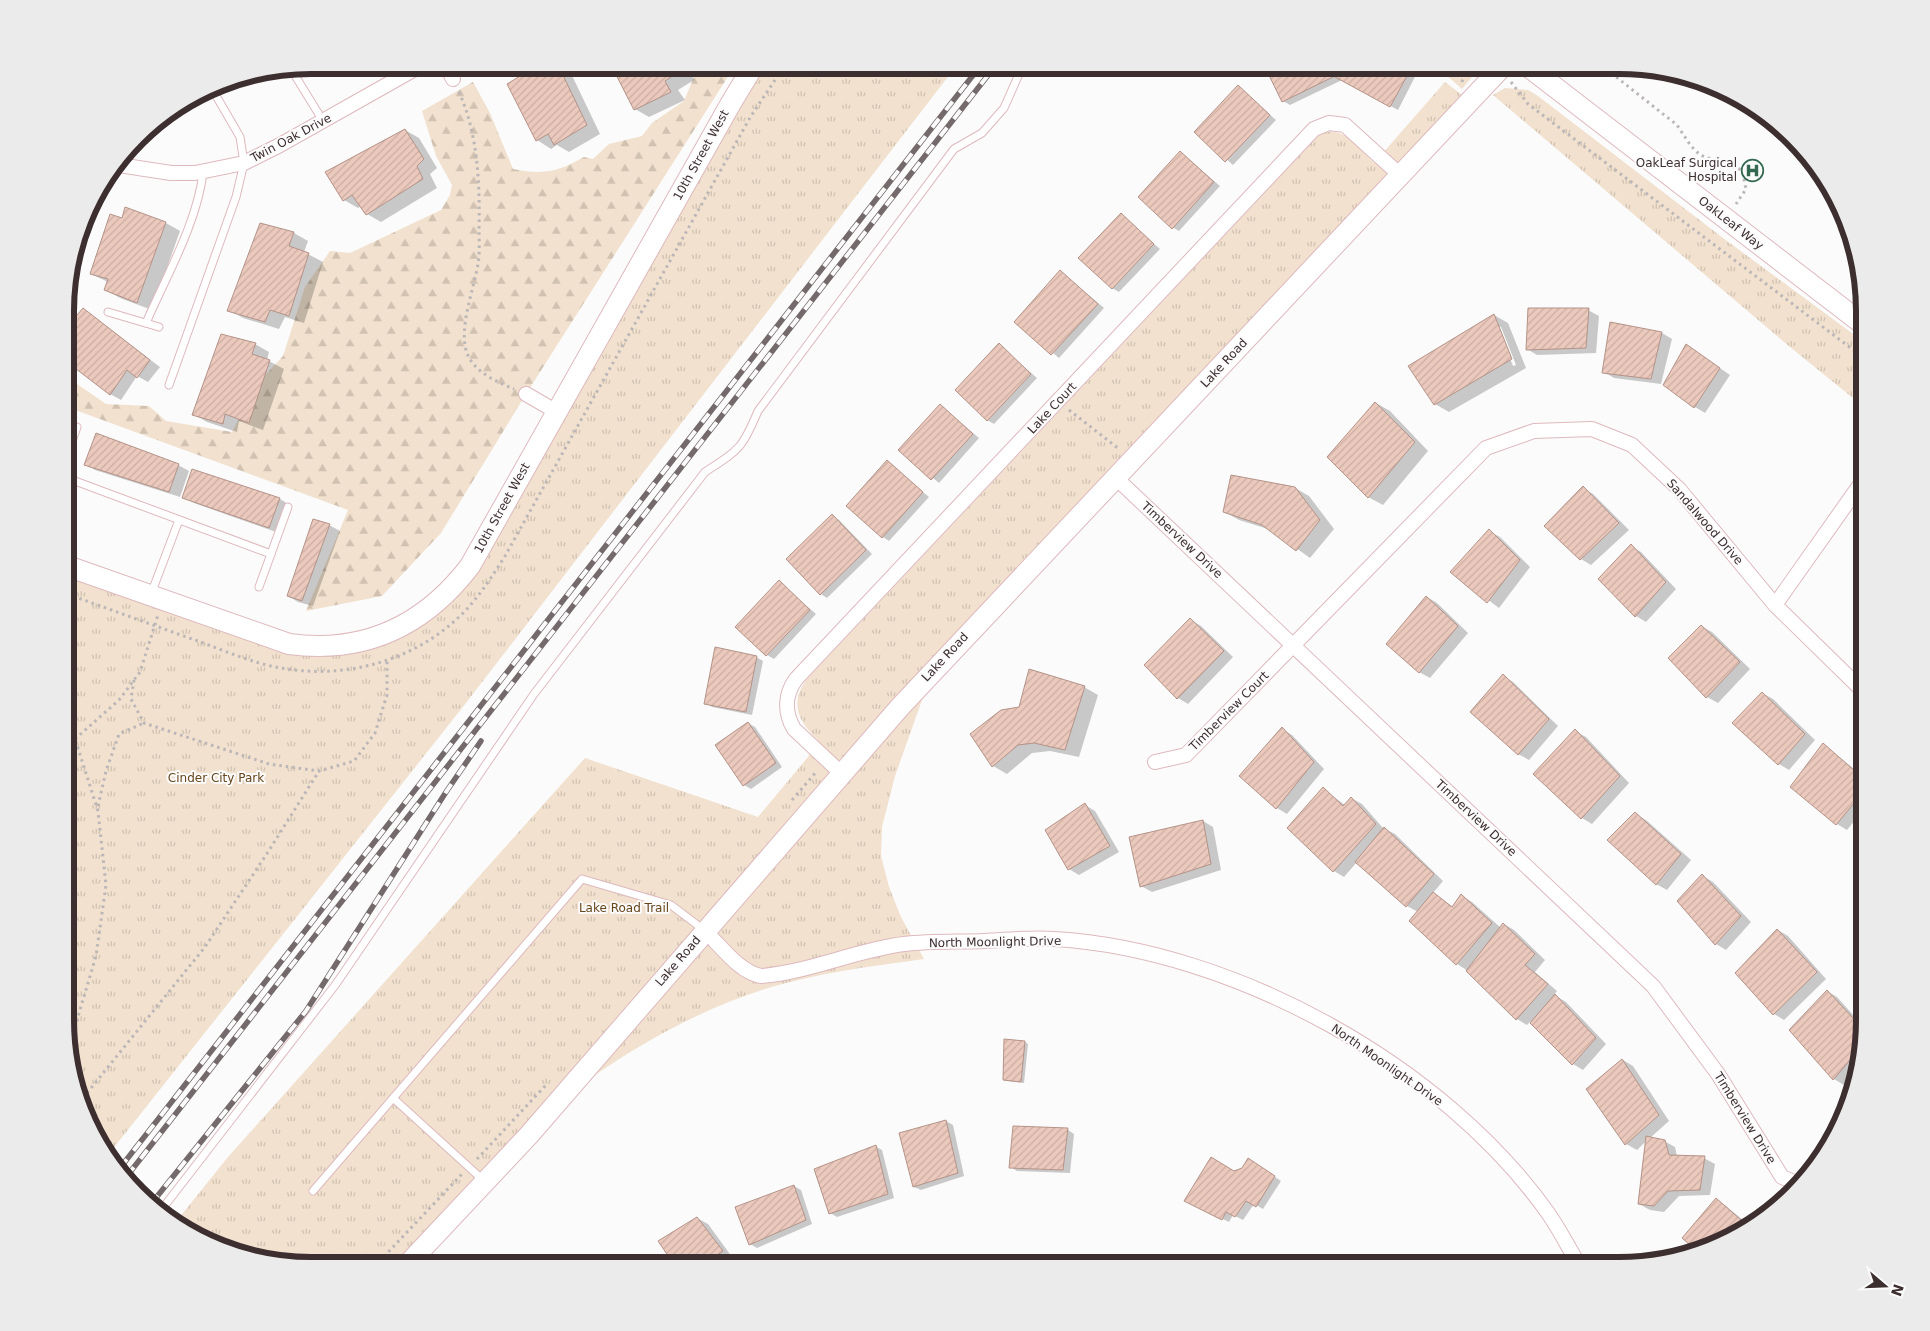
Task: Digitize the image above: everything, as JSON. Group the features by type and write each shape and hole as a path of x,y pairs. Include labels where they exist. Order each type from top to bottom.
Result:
{"street":[{"name":"Twin Oak Drive","path":"124,165 171,173 203,172 244,163 406,74"},
{"path":"450,74 453,79"},
{"name":"10th Street West","path":"74,569 274,640 306,646 362,642 401,627 418,617 448,593 470,566 730,103 748,74"},
{"name":"Lake Road","path":"415,1257 486,1182 841,773 960,641 1116,478 1495,74"},
{"name":"OakLeaf Way","path":"1536,74 1856,320"},
{"name":"Lake Court","path":"841,773 794,729 790,722 787,704 790,687 1314,129 1320,125 1338,122 1345,125 1400,175"},
{"path":"526,394 556,412"},
{"name":"Sandalwood Drive","path":"1294,646 1486,448 1534,430 1592,429 1632,445 1679,489 1776,605 1856,684"},
{"name":"Timberview Drive","path":"1116,478 1653,986 1718,1074 1782,1177 1793,1182"},
{"path":"1776,605 1856,490"},
{"name":"Timberview Court","path":"1155,762 1186,754 1294,646"},
{"name":"North Moonlight Drive","path":"705,930 744,969 752,974 761,976 903,944 1054,938 1137,952 1211,971 1317,1016 1374,1053 1460,1116 1494,1149 1544,1207 1575,1257"}],"lane":[{"path":"295,74 323,120"},
{"path":"164,1207 336,984 534,694 705,472 732,455 745,442 758,411 954,149 982,133 1004,108 1018,74"},
{"path":"168,385 236,197 244,163 240,137 215,94"},
{"path":"146,323 194,212 201,192 203,172"},
{"path":"108,312 159,327"},
{"path":"74,435 77,427"},
{"path":"74,481 271,554"},
{"path":"259,587 288,507"},
{"path":"156,598 178,520"},
{"path":"313,1191 582,879 671,905 705,930"},
{"path":"393,1098 486,1182"}],"path":[{"path":"74,597 281,668 329,672 355,669 387,661 404,654 442,631 465,612 489,581 751,116 779,74"},
{"path":"1506,74 1528,104 1856,352"},
{"path":"1611,74 1677,125 1691,146 1700,154 1742,170 1746,189 1736,205"},
{"path":"453,79 470,123 476,156 479,207 478,262 464,340 467,354 477,368 495,381 526,394"},
{"path":"1058,401 1118,448 1131,462"},
{"path":"74,1026 96,956 106,885 97,807 74,739 119,700 140,672 156,626 156,598"},
{"path":"97,807 119,734 144,723 269,764 319,771 354,761 375,733 387,695 387,661"},
{"path":"134,680 131,699 144,723"},
{"path":"85,1095 205,947 319,771"}],"green space":[{"path":"695,74 729,75 526,394 441,533 382,596 306,611 348,510 74,410 74,382 106,404 149,406 166,421 232,432 257,384 283,356 305,287 330,251 350,253 441,210 450,195 452,185 436,156 422,111 473,82 490,113 513,169 533,172 558,169 584,157 593,159 609,144 642,136 652,123 684,101"},
{"name":"Cinder City Park","path":"752,74 950,74 466,703 112,1150 105,1139 86,1097 78,1067 74,1036 74,569 274,640 342,645 448,593"},
{"path":"1445,74 1474,74 1462,89"},
{"name":"Lake Road Trail","path":"1445,82 1470,101 941,675 922,700 895,776 882,827 881,856 889,887 901,917 924,959 826,974 768,988 700,1014 678,1025 635,1049 595,1075 581,1062 523,1129 402,1257 295,1257 264,1253 234,1245 192,1226 180,1217 228,1157 585,758 758,817 808,757 818,740 805,726 798,712 798,696 807,679 1318,136 1326,132 1342,134 1356,144 1374,163"},
{"path":"1505,88 1528,90 1538,96 1723,238 1856,336 1856,401 1790,347 1493,95"}],"building":[{"path":"520,74 562,74 587,125 554,145 548,134 536,141 507,84 520,76"},
{"path":"616,74 676,74 665,81 671,92 634,110"},
{"path":"1268,74 1334,74 1335,76 1282,102"},
{"path":"1337,74 1408,74 1390,107 1335,77"},
{"path":"1238,85 1270,115 1225,162 1194,132"},
{"path":"405,129 424,159 417,166 423,179 366,215 352,195 343,201 325,172"},
{"path":"1180,151 1214,182 1172,229 1138,197"},
{"path":"125,207 166,222 137,303 104,290 108,279 90,274 110,214 122,218"},
{"path":"1121,213 1154,244 1112,289 1078,258"},
{"path":"260,223 294,232 289,246 309,253 289,316 270,310 265,322 227,311"},
{"path":"1060,270 1098,304 1051,355 1014,322"},
{"path":"83,308 150,360 137,378 127,370 110,395 74,367 74,319"},
{"path":"1528,308 1589,308 1586,348 1526,350"},
{"path":"1494,314 1512,359 1434,405 1408,366"},
{"path":"1610,322 1662,332 1651,379 1602,373"},
{"path":"221,334 256,343 252,354 270,360 249,423 225,414 223,424 192,415"},
{"path":"999,343 1031,374 987,421 955,390"},
{"path":"1686,344 1720,368 1694,408 1663,385"},
{"path":"1375,402 1415,442 1368,498 1327,457"},
{"path":"940,404 973,434 931,480 898,450"},
{"path":"96,433 179,464 169,492 84,465"},
{"path":"887,460 923,492 882,538 846,506"},
{"path":"192,469 280,498 269,528 182,498"},
{"path":"1231,475 1295,487 1320,520 1296,551 1262,525 1223,512"},
{"path":"1583,486 1619,523 1580,560 1544,526"},
{"path":"832,514 866,550 820,595 786,559"},
{"path":"313,519 330,524 302,601 287,596"},
{"path":"1489,529 1520,560 1487,603 1450,572"},
{"path":"1631,544 1666,582 1635,617 1598,579"},
{"path":"779,580 810,610 766,656 735,627"},
{"path":"1426,596 1458,626 1419,673 1386,644"},
{"path":"1190,618 1224,651 1177,699 1144,665"},
{"path":"1701,625 1740,662 1706,698 1668,658"},
{"path":"715,647 757,656 746,712 704,704"},
{"path":"1029,669 1085,686 1065,750 1034,743 1018,745 992,767 970,734 1001,710 1019,707"},
{"path":"1503,674 1549,719 1518,755 1470,712"},
{"path":"1762,692 1805,734 1778,765 1732,723"},
{"path":"748,722 776,763 743,786 715,745"},
{"path":"1282,727 1314,762 1276,809 1239,776"},
{"path":"1575,729 1620,776 1581,819 1533,774"},
{"path":"1823,743 1856,772 1856,801 1836,825 1790,787"},
{"path":"1323,787 1343,806 1351,797 1376,824 1333,872 1287,828"},
{"path":"1085,803 1110,846 1068,870 1045,830"},
{"path":"1635,812 1681,854 1656,885 1607,840"},
{"path":"1203,820 1211,864 1140,887 1129,837"},
{"path":"1384,827 1434,874 1406,907 1355,862"},
{"path":"1702,874 1741,916 1715,945 1677,901"},
{"path":"1433,892 1452,907 1461,894 1492,923 1456,965 1409,921"},
{"path":"1503,923 1535,954 1525,965 1548,984 1516,1020 1466,971"},
{"path":"1777,929 1817,972 1773,1015 1735,973"},
{"path":"1827,990 1856,1021 1853,1056 1833,1080 1789,1030"},
{"path":"1555,994 1596,1038 1572,1065 1530,1023"},
{"path":"1004,1039 1025,1041 1021,1082 1003,1080"},
{"path":"1622,1059 1659,1115 1625,1145 1586,1089"},
{"path":"946,1120 958,1173 913,1187 899,1133"},
{"path":"1013,1126 1068,1128 1063,1170 1009,1168"},
{"path":"1646,1136 1665,1140 1669,1155 1705,1156 1700,1190 1668,1191 1654,1206 1638,1204"},
{"path":"876,1145 888,1194 829,1214 814,1169"},
{"path":"1211,1157 1234,1171 1242,1168 1248,1158 1275,1176 1256,1207 1246,1201 1235,1217 1226,1212 1222,1220 1184,1201"},
{"path":"794,1185 806,1220 749,1245 735,1207"},
{"path":"1716,1198 1744,1222 1724,1233 1691,1246 1682,1238"},
{"path":"697,1217 723,1251 715,1257 669,1257 658,1241"}],"railway":[{"path":"123,1165 974,74"},
{"path":"129,1173 989,74"},
{"path":"155,1199 306,1011 446,792 481,741"}],"place":[{"name":"OakLeaf Surgical Hospital","path":"1753,170"}]}
